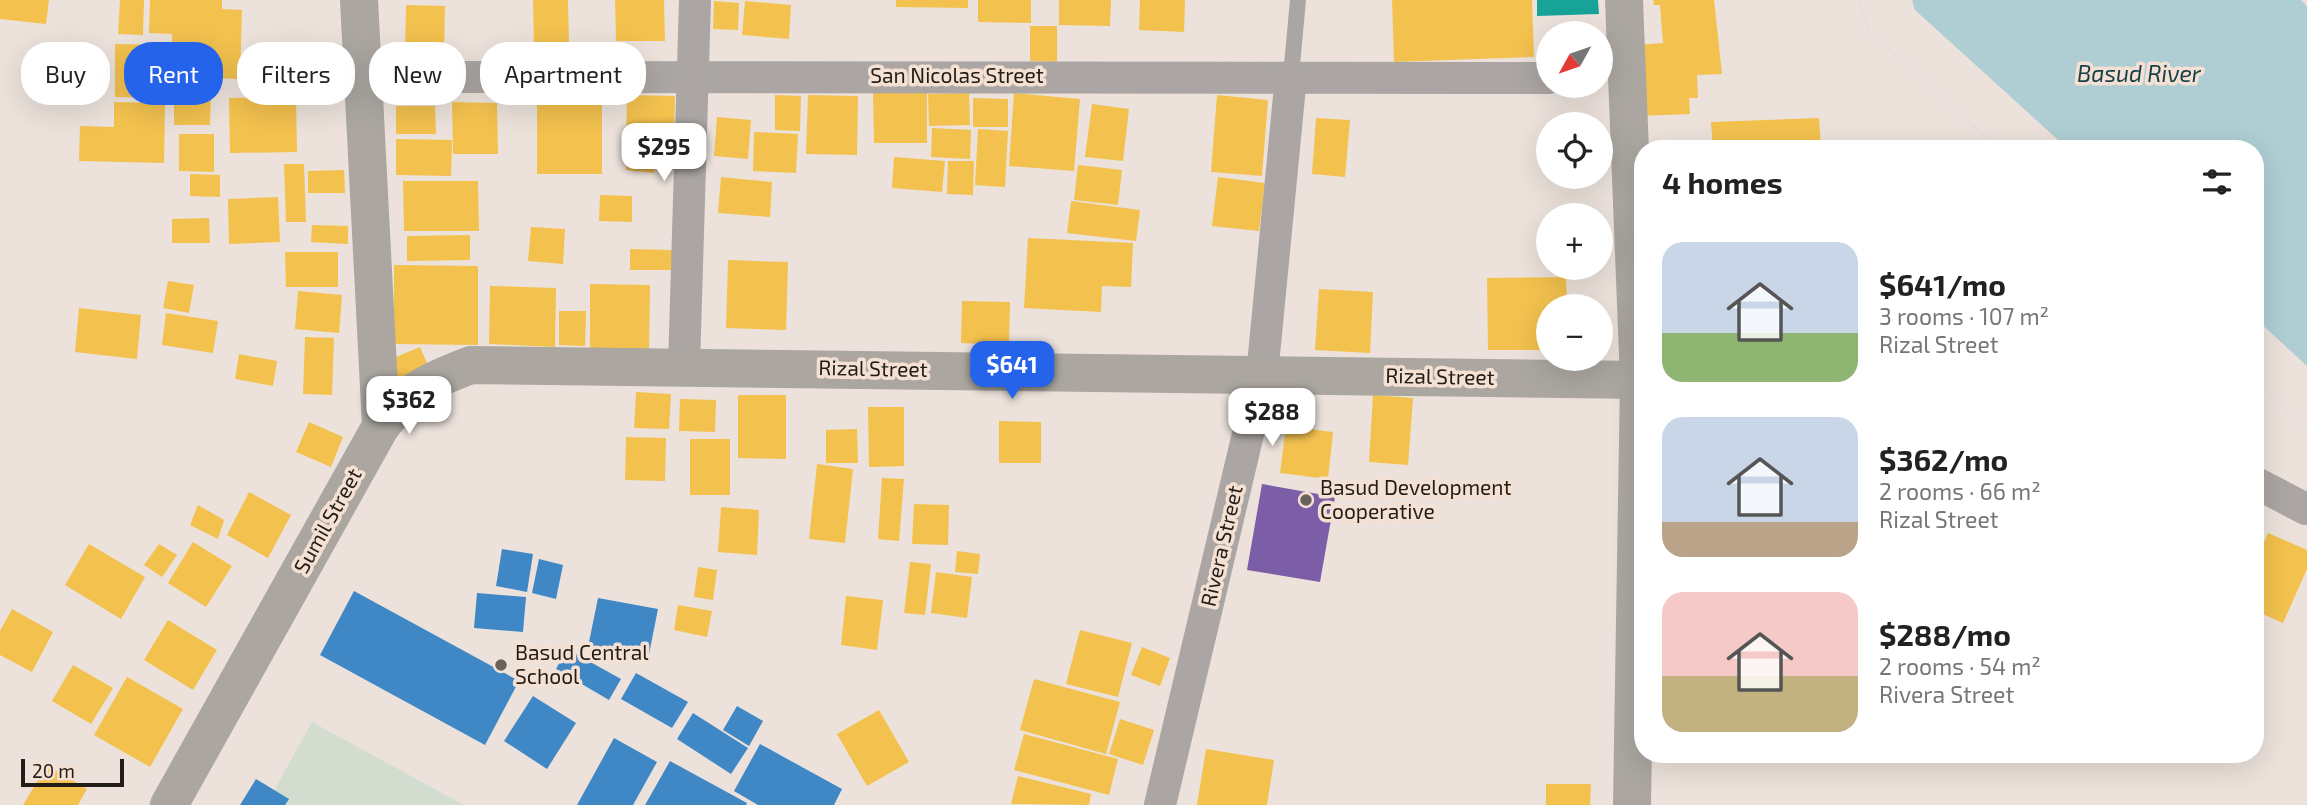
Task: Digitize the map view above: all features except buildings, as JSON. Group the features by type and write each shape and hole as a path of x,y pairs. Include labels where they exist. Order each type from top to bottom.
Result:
{"street":[{"path":"359,0 381,426"},
{"path":"684,367 695,0"},
{"path":"1614,71 1624,0"},
{"name":"San Nicolas Street","path":"365,76 1536,78"},
{"name":"Rivera Street","path":"1160,805 1262,374 1291,76"},
{"path":"1614,89 1634,304"},
{"name":"Rizal Street","path":"381,426 404,397 429,381 471,365 1634,380"},
{"name":"Sumil Street","path":"169,805 381,426"},
{"path":"2264,486 2306,509"},
{"path":"1632,805 1634,711"}],"lane":[{"path":"1291,76 1298,0"}],"shaded area":[{"path":"312,722 464,805 266,805"}],"water":[{"name":"Basud River","path":"1858,0 2301,0 2307,6 2307,428 2264,388 2264,140 1989,140 1870,32"}],"pier":[{"path":"1858,0 1912,0 1915,10 2058,140 1989,140 1870,32"},
{"path":"2264,326 2307,366 2307,428 2264,388"}],"place":[{"name":"Basud Development Cooperative","path":"1306,500"},
{"name":"Basud Central School","path":"501,665"}]}
